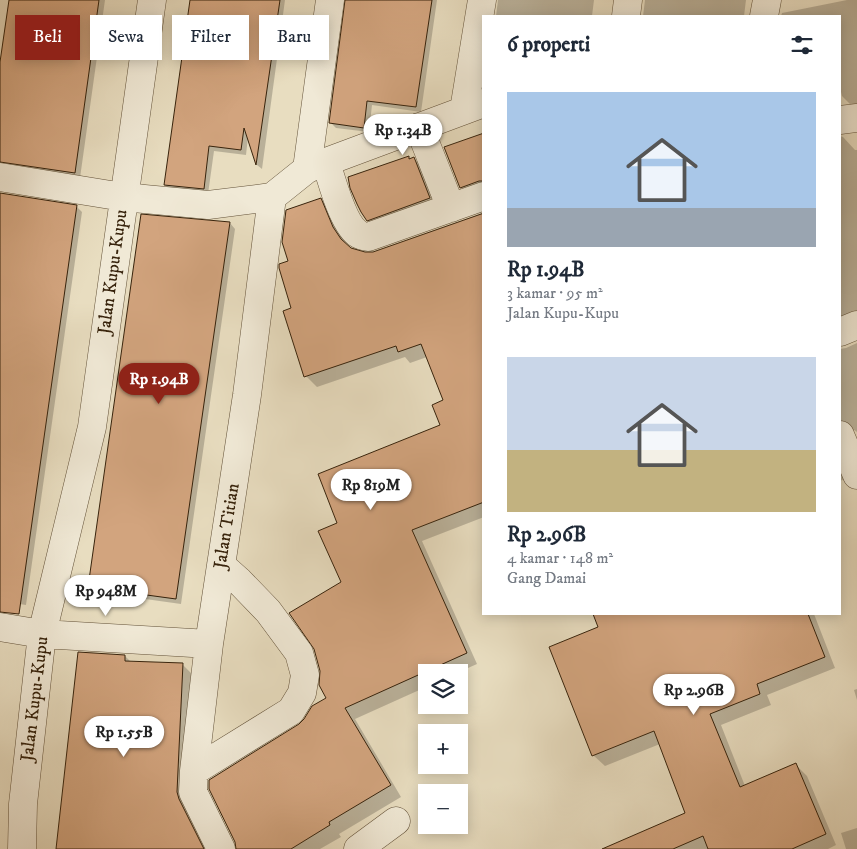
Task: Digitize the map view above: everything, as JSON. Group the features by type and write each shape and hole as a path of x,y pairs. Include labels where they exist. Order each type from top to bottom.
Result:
{"street":[{"name":"Jalan Kupu-Kupu","path":"22,849 23,804 42,634 92,427 152,0"},
{"path":"330,0 316,165 338,200 350,227 358,235 368,236 482,197"},
{"path":"0,177 124,197 208,205 272,197 316,165 474,107 482,0"},
{"path":"626,15 628,0"},
{"path":"764,15 767,0"},
{"path":"841,120 857,118"},
{"path":"419,127 451,208"},
{"name":"Jalan Titian","path":"221,849 194,792 194,770 209,644 247,395 272,197"},
{"path":"841,332 857,325"},
{"path":"841,437 857,475"},
{"path":"194,770 291,711 302,693 305,675 299,653 268,611 221,565"},
{"path":"0,627 42,634 209,644"},
{"path":"358,849 396,821"}],"building":[{"path":"9,0 99,0 97,15 90,15 91,60 75,173 0,162 0,62"},
{"path":"190,0 280,0 278,15 259,15 259,60 271,60 256,165 244,128 241,150 209,146 204,189 164,185 182,60 249,60 249,15 188,15"},
{"path":"345,0 432,0 416,107 367,101 364,128 329,123"},
{"path":"482,134 482,181 460,188 444,147"},
{"path":"409,156 409,159 414,157 430,198 367,221 350,188 348,177"},
{"path":"0,193 77,205 19,614 0,612"},
{"path":"321,198 333,227 341,239 351,248 365,252 373,252 482,214 482,503 412,530 467,653 443,664 418,664 418,675 345,708 391,785 329,822 330,825 291,849 236,849 235,842 209,789 209,780 299,724 312,706 326,698 319,685 320,671 314,649 289,613 341,582 318,531 337,523 318,474 440,425 432,405 443,400 421,344 398,352 396,346 304,377 283,311 291,308 279,268 279,264 288,261 282,242 286,210"},
{"path":"141,214 230,222 176,599 88,587"},
{"path":"593,615 808,615 825,657 757,684 760,694 710,714 740,787 796,763 826,834 792,849 708,849 703,836 673,849 602,849 685,813 654,731 592,756 549,647 598,627"},
{"path":"78,652 125,655 125,661 183,663 177,792 204,849 56,849"}]}
